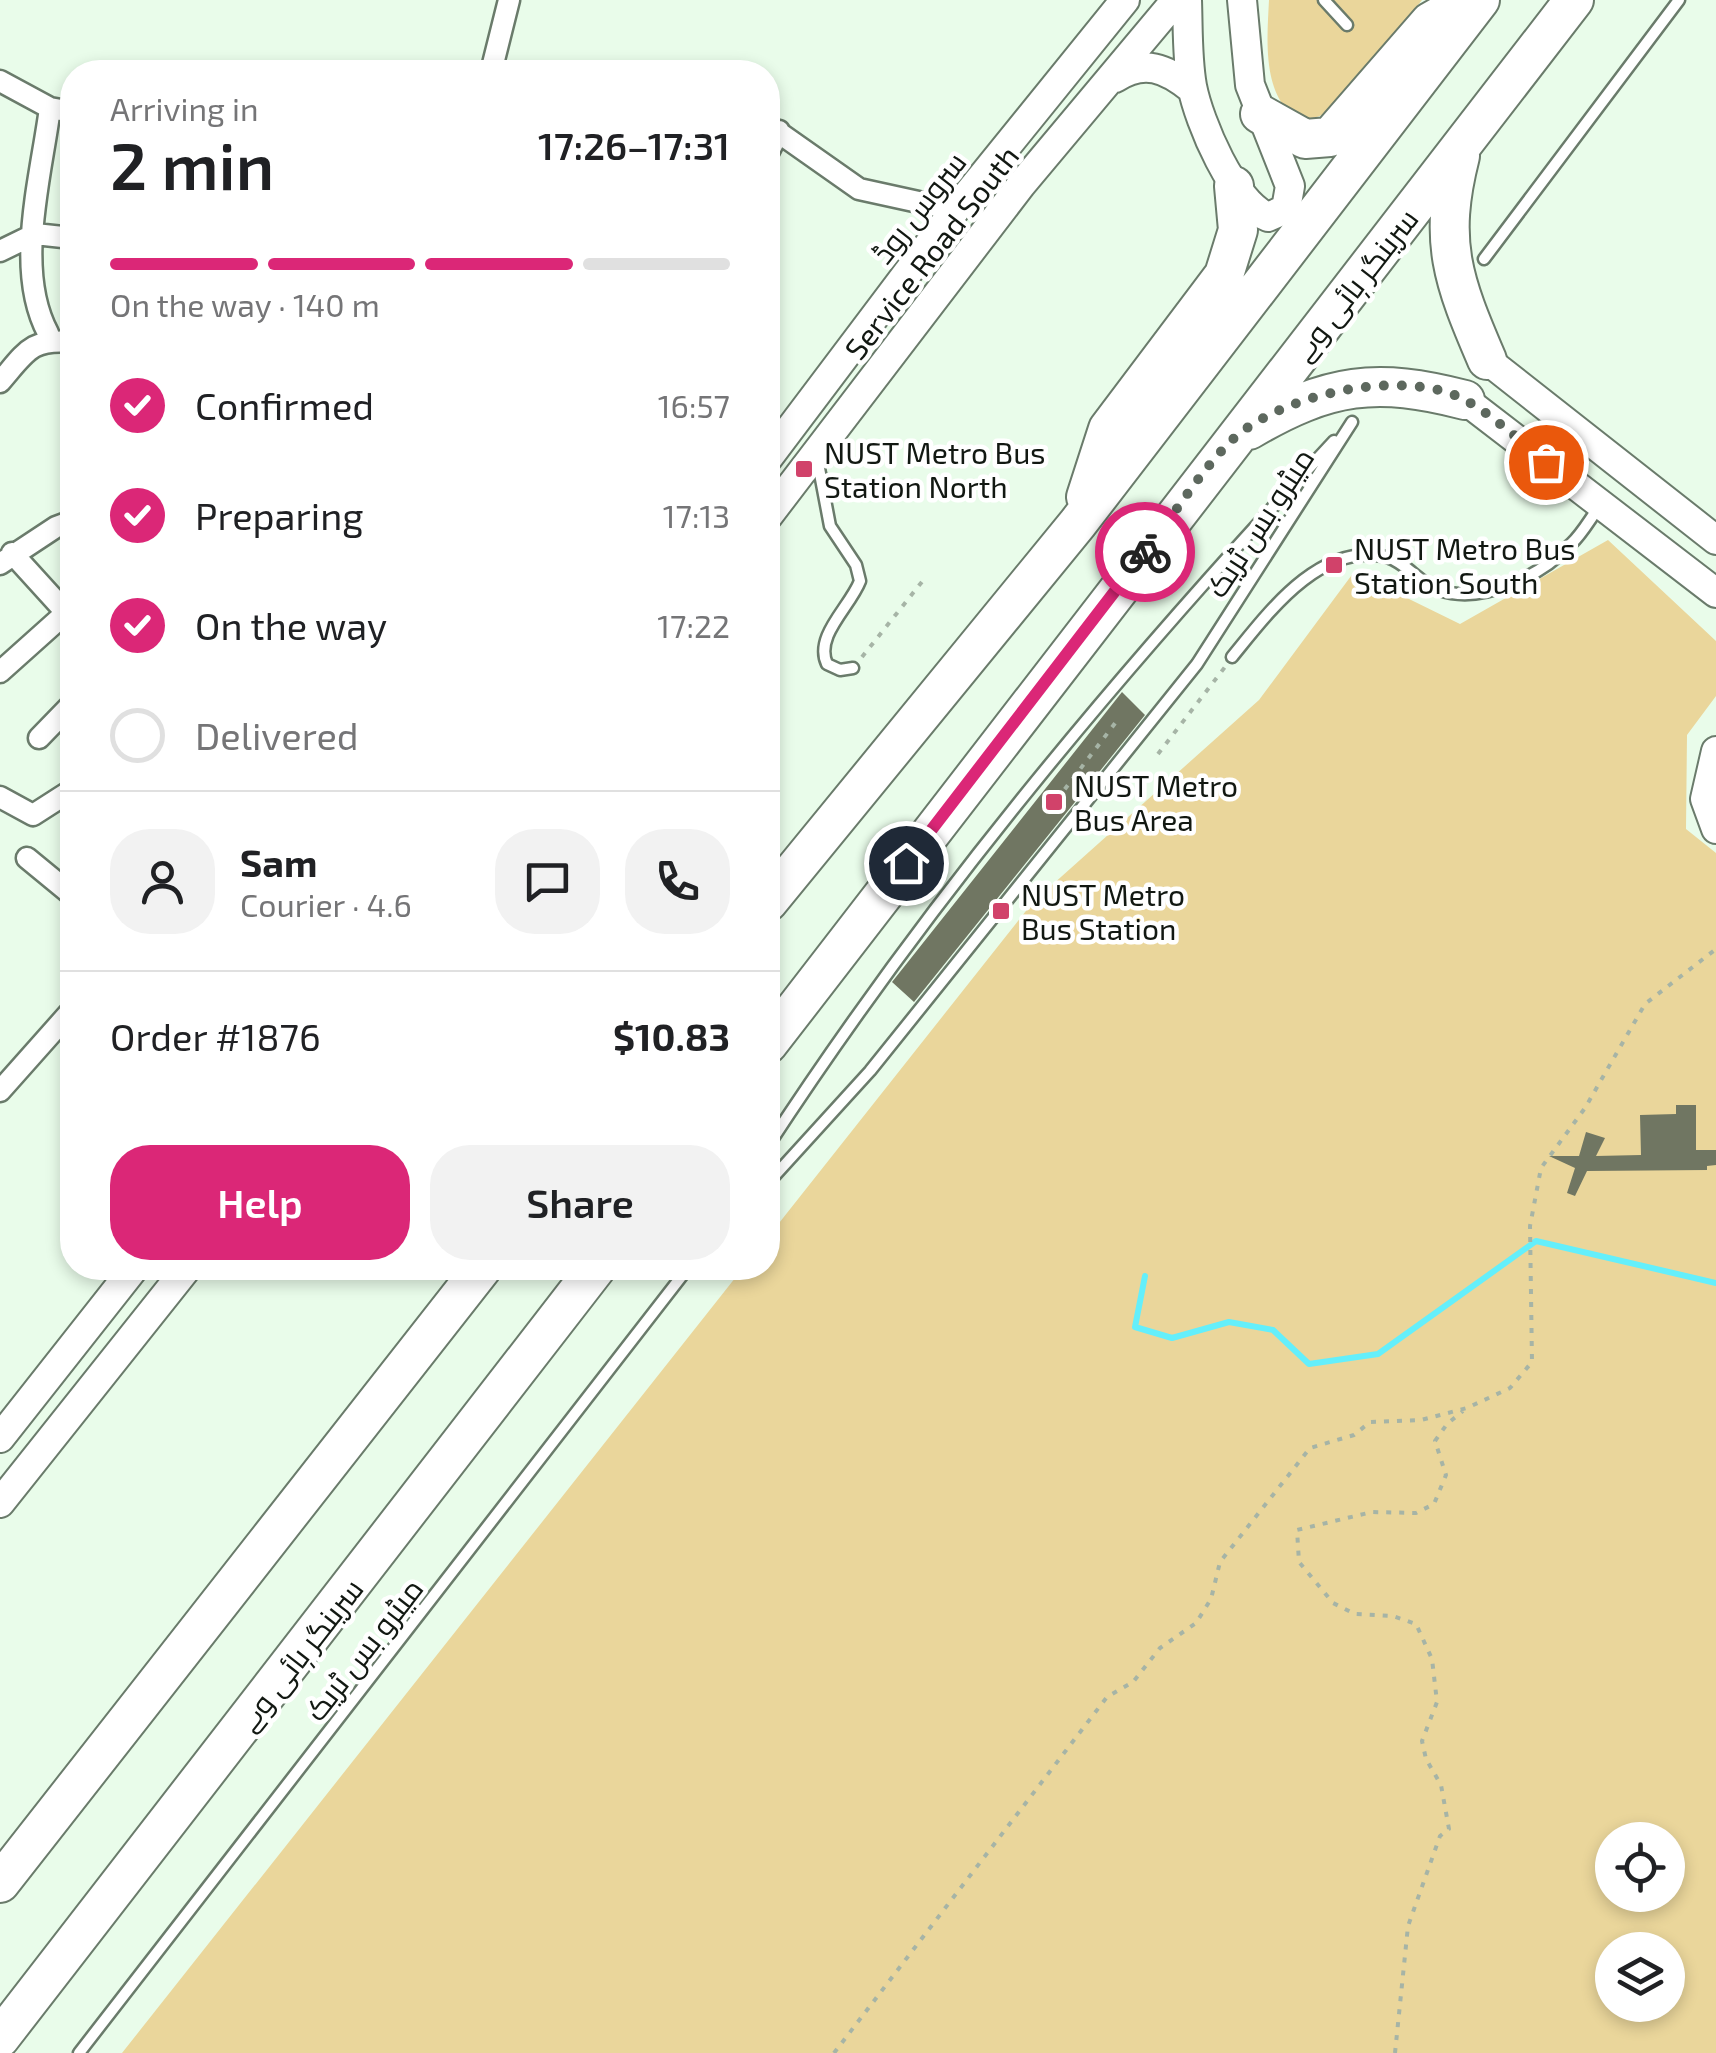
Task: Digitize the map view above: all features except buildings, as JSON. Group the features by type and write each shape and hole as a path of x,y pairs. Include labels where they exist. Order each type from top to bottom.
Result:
{"highway":[{"path":"1260,114 1305,140 1330,137 1430,22 1468,0"},
{"path":"780,887 1078,523 1480,0"},
{"name":"سرینگر ہائی وے","path":"780,1028 1574,0"},
{"path":"1463,144 1446,231 1464,308 1488,360"},
{"path":"1078,523 1108,429 1224,276 1238,230 1240,192"},
{"path":"1231,440 1299,401 1359,386 1412,386 1466,400"},
{"path":"0,1883 473,1280"},
{"name":"سرینگر ہائی وے","path":"0,2038 587,1280"}],"main road":[{"name":"سروس روڈ","path":"780,442 954,210 1125,0"},
{"name":"Service Road South","path":"780,500 1022,185 1176,0"},
{"path":"1188,0 1192,89 1203,123 1240,192 1268,218 1286,208 1290,186 1250,85 1242,0"},
{"path":"1114,79 1134,66 1156,67 1192,89"},
{"path":"1488,360 1716,540"},
{"path":"1466,400 1716,592"},
{"path":"1716,750 1705,798 1716,829"},
{"path":"0,1438 125,1280"},
{"path":"0,1503 177,1280"}],"street":[{"path":"494,60 509,0"},
{"path":"0,81 60,110"},
{"path":"48,334 34,300 35,234 50,108"},
{"path":"780,133 859,189 954,210"},
{"path":"0,251 35,234 60,237"},
{"path":"0,382 34,344 60,341"},
{"path":"60,528 6,559 60,607"},
{"path":"0,672 60,624"},
{"path":"40,738 60,717"},
{"path":"0,797 33,815 60,798"},
{"path":"27,858 60,886"},
{"path":"0,1091 60,1024"}],"lane":[{"path":"1324,0 1347,24"},
{"path":"1484,259 1679,0"},
{"name":"میٹرو بس ٹریک","path":"780,1128 842,1032 954,881 1228,554 1352,422 1197,664 870,1071 780,1170"},
{"path":"816,453 830,526 856,566 860,581 822,653 827,664 840,670 853,668"},
{"path":"1232,656 1284,596 1316,570 1357,558 1387,558 1435,590 1483,595 1528,574 1571,545 1600,504"},
{"name":"میٹرو بس ٹریک","path":"80,2053 678,1280"}],"path":[{"path":"853,668 925,578"},
{"path":"1158,754 1232,656"},
{"path":"1049,810 1116,722"},
{"path":"834,2053 1106,1697 1132,1682 1160,1648 1196,1623 1211,1599 1220,1562 1310,1448 1354,1435 1370,1422 1422,1420 1466,1408 1510,1388 1532,1362 1530,1226 1541,1168 1585,1108 1644,1004 1716,948"},
{"path":"1395,2053 1408,1926 1440,1836 1448,1829 1441,1785 1426,1759 1422,1742 1436,1702 1432,1660 1416,1624 1393,1616 1354,1614 1333,1603 1298,1562 1297,1530 1372,1512 1416,1513 1434,1504 1446,1476 1435,1441 1446,1424 1466,1408"}],"shaded area":[{"path":"1269,0 1422,0 1336,110 1303,122 1289,112 1273,85 1268,51"},
{"path":"1608,540 1716,641 1716,696 1687,735 1686,829 1716,853 1716,2053 122,2053 734,1280 780,1280 780,1222 1033,902 1259,700 1354,572 1460,624"}],"waterway":[{"path":"1145,1276 1135,1327 1172,1338 1229,1322 1273,1330 1309,1364 1378,1354 1536,1241 1716,1283"}],"way so far":[{"path":"1145,552 1231,440 1299,401 1359,386 1412,386 1466,400 1546,462"}],"place":[{"name":"NUST Metro Bus Station North","path":"804,469"},
{"name":"NUST Metro Bus Station South","path":"1334,565"},
{"name":"NUST Metro Bus Area","path":"1054,802"},
{"name":"NUST Metro Bus Station","path":"1001,911"}],"route":[{"path":"906,863 1145,552"}]}
